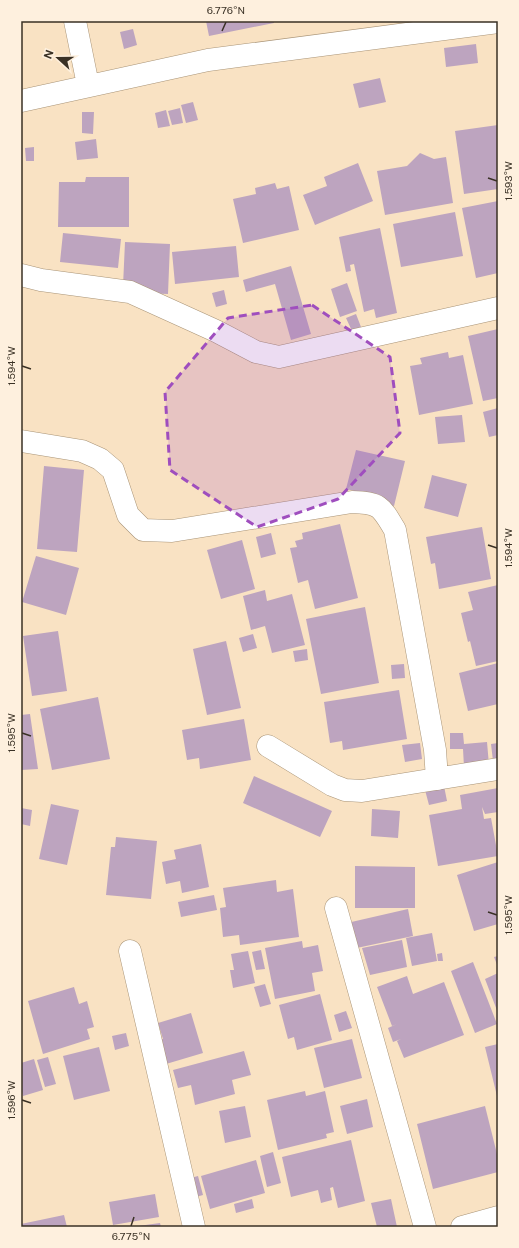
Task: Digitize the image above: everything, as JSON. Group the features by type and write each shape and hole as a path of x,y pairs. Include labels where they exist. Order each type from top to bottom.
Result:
{"street":[{"path":"75,21 88,85"},
{"path":"21,102 88,85 208,60 498,22"},
{"path":"21,275 41,280 130,292 216,331 256,352 279,357 498,308"},
{"path":"21,441 82,451 100,459 113,470 128,515 143,530 172,531 352,502 373,503 385,512 395,530 435,750 436,779"},
{"path":"268,746 332,785 345,790 362,791 498,770"},
{"path":"336,908 425,1227"},
{"path":"130,951 194,1227"},
{"path":"462,1227 498,1217"}],"highlighted area":[{"path":"312,305 390,357 400,433 338,499 257,527 170,470 165,392 228,318"}],"building":[{"path":"206,21 274,21 274,23 209,36"},
{"path":"133,29 137,45 124,49 120,32"},
{"path":"476,44 478,63 446,67 444,48"},
{"path":"380,78 386,102 359,108 353,84"},
{"path":"193,102 198,120 186,123 181,105"},
{"path":"180,108 183,123 172,125 168,111"},
{"path":"166,110 170,126 158,128 155,113"},
{"path":"82,112 94,112 93,134 82,133"},
{"path":"498,125 498,189 464,194 455,131"},
{"path":"96,139 98,158 77,160 75,142"},
{"path":"34,147 34,161 26,161 25,148"},
{"path":"420,153 434,159 446,157 453,203 385,215 377,171 407,166"},
{"path":"358,163 373,201 315,225 303,195 327,186 324,177"},
{"path":"86,177 129,177 129,227 58,227 59,182 85,182"},
{"path":"275,183 277,189 289,186 299,230 243,243 233,199 256,194 255,188"},
{"path":"498,201 498,273 476,278 462,208"},
{"path":"455,212 463,256 401,267 393,224"},
{"path":"380,228 397,313 376,318 374,309 364,312 354,264 350,265 351,271 346,272 339,237"},
{"path":"63,233 121,239 118,268 60,262"},
{"path":"125,242 170,244 168,294 141,293 123,286"},
{"path":"236,246 239,277 175,284 172,252"},
{"path":"291,266 311,334 291,340 275,284 246,292 243,280"},
{"path":"347,283 357,311 340,317 331,289"},
{"path":"224,290 227,304 216,307 212,293"},
{"path":"356,314 361,327 352,331 346,318"},
{"path":"498,329 498,398 483,401 468,336"},
{"path":"448,352 449,358 463,355 473,404 419,415 410,366 422,364 420,358"},
{"path":"498,408 498,435 489,437 483,412"},
{"path":"462,415 465,442 438,444 435,417"},
{"path":"356,450 405,461 394,506 378,502 379,497 346,489"},
{"path":"44,466 84,470 77,552 37,549"},
{"path":"432,475 467,484 458,517 424,508"},
{"path":"340,524 358,598 315,609 308,580 298,583 290,548 297,547 295,541 303,539 302,533"},
{"path":"482,527 491,579 439,589 435,563 431,564 426,537"},
{"path":"271,533 276,554 261,558 256,537"},
{"path":"242,540 255,589 221,599 207,550"},
{"path":"36,556 79,568 66,615 22,602"},
{"path":"498,585 498,661 476,666 461,613 473,610 468,592"},
{"path":"265,590 267,601 292,594 305,645 272,653 265,626 251,630 243,596"},
{"path":"365,607 379,683 321,694 306,619"},
{"path":"58,631 67,691 32,696 23,636"},
{"path":"253,634 257,648 243,652 239,638"},
{"path":"226,641 241,708 207,715 193,649"},
{"path":"307,649 308,660 295,662 293,651"},
{"path":"498,663 498,704 468,711 459,673"},
{"path":"404,664 405,678 392,679 391,665"},
{"path":"399,690 407,739 343,750 342,741 330,743 324,702"},
{"path":"98,697 110,759 52,770 40,709"},
{"path":"30,714 38,769 21,770 21,715"},
{"path":"244,719 251,760 200,769 199,758 187,760 182,730"},
{"path":"450,733 463,733 464,744 487,742 489,765 464,767 463,749 450,749"},
{"path":"420,743 422,759 405,762 402,745"},
{"path":"498,743 498,760 493,761 491,744"},
{"path":"254,776 332,811 320,837 243,803"},
{"path":"444,786 447,801 429,805 425,790"},
{"path":"498,788 498,812 485,814 482,807 484,819 491,818 498,856 438,866 429,815 462,809 460,795"},
{"path":"51,804 79,810 67,865 39,859"},
{"path":"21,808 32,810 30,826 21,824"},
{"path":"372,809 400,811 398,838 371,836"},
{"path":"116,837 157,841 151,899 106,895 111,847 115,847"},
{"path":"201,844 209,887 182,893 180,881 166,884 162,862 176,859 174,850"},
{"path":"498,862 498,924 474,931 457,875"},
{"path":"355,866 415,867 415,908 355,908"},
{"path":"276,880 277,892 293,889 299,937 240,945 239,935 223,937 220,908 226,907 223,888"},
{"path":"214,895 217,910 181,917 178,902"},
{"path":"408,909 413,936 352,949 347,923"},
{"path":"432,933 437,961 412,966 406,938"},
{"path":"402,940 407,967 370,975 362,948"},
{"path":"302,941 303,948 318,945 323,971 312,973 315,991 275,999 265,948"},
{"path":"261,950 265,969 256,970 252,952"},
{"path":"248,951 255,983 233,988 230,970 234,970 231,954"},
{"path":"442,953 443,961 438,961 437,954"},
{"path":"498,956 498,967 494,957"},
{"path":"473,962 497,1024 475,1033 451,971"},
{"path":"498,973 498,1013 485,979"},
{"path":"407,976 413,994 444,982 464,1035 404,1058 397,1041 401,1039 393,1042 388,1028 397,1024 392,1026 377,987"},
{"path":"265,984 271,1004 260,1007 254,987"},
{"path":"74,987 79,1004 87,1001 94,1027 87,1029 90,1039 43,1054 28,1001"},
{"path":"320,994 332,1040 297,1050 294,1037 288,1039 279,1005"},
{"path":"346,1011 352,1028 339,1032 334,1015"},
{"path":"191,1013 203,1053 166,1064 159,1040 163,1039 158,1023"},
{"path":"126,1033 129,1046 115,1050 112,1036"},
{"path":"352,1039 362,1078 324,1088 314,1048"},
{"path":"498,1044 498,1096 497,1096 485,1047"},
{"path":"99,1047 110,1091 74,1100 63,1056"},
{"path":"244,1051 251,1075 232,1080 235,1094 195,1105 191,1085 178,1088 173,1070"},
{"path":"48,1057 56,1084 45,1087 37,1060"},
{"path":"34,1059 43,1090 23,1096 21,1088 21,1063"},
{"path":"305,1091 306,1096 325,1091 334,1132 326,1134 327,1138 278,1150 267,1100"},
{"path":"367,1099 373,1127 347,1134 340,1106"},
{"path":"245,1106 251,1137 225,1143 219,1111"},
{"path":"485,1106 498,1158 498,1172 433,1189 417,1124"},
{"path":"351,1140 365,1201 338,1208 333,1187 330,1188 332,1200 321,1203 318,1190 291,1197 282,1157"},
{"path":"273,1152 281,1183 267,1187 260,1156"},
{"path":"256,1160 265,1193 210,1209 201,1176"},
{"path":"198,1176 203,1195 192,1198 187,1179"},
{"path":"155,1194 159,1217 113,1225 109,1202"},
{"path":"252,1199 254,1208 236,1213 234,1204"},
{"path":"391,1199 397,1227 377,1227 371,1203"},
{"path":"64,1215 67,1227 21,1227 21,1224"},
{"path":"160,1223 161,1227 138,1226"}]}
